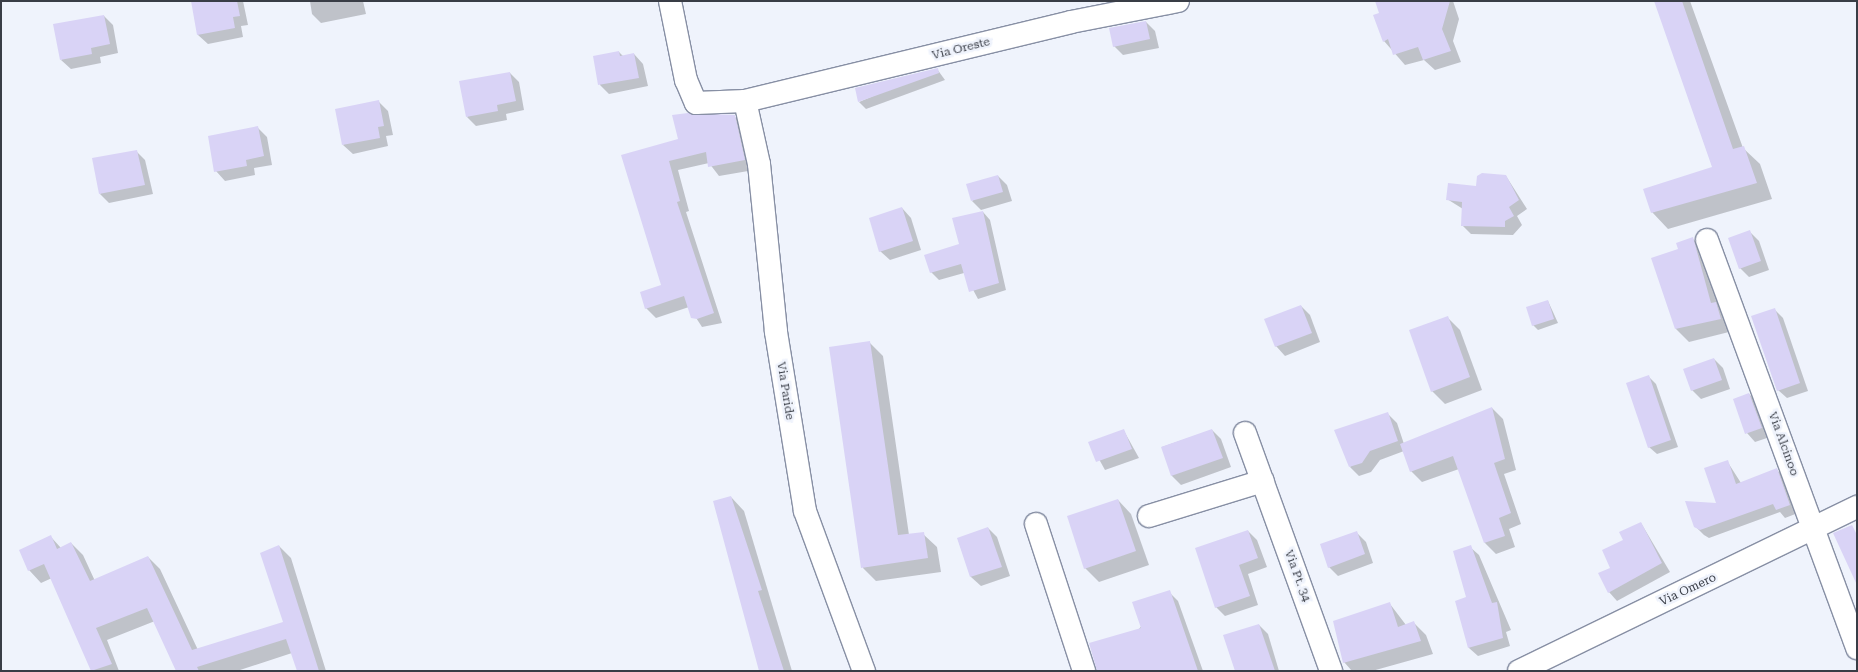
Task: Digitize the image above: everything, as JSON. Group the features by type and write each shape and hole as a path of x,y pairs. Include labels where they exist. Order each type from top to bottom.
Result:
{"street":[{"name":"Via Oreste","path":"670,1 686,80 696,103 745,102 1078,11 1178,1"},
{"name":"Via Paride","path":"745,102 759,164 776,332 805,511 864,671"},
{"name":"Via Alcinoo","path":"1708,240 1857,648"},
{"name":"Via Pt. 34","path":"1245,433 1331,671"},
{"path":"1149,516 1263,482"},
{"name":"Via Omero","path":"1519,671 1550,664 1857,507"},
{"path":"1036,524 1084,671"}],"building":[{"path":"191,1 237,1 240,16 233,17 235,28 197,35"},
{"path":"1375,1 1450,1 1442,29 1451,51 1423,60 1418,47 1393,55 1388,39 1383,42 1373,15 1379,13"},
{"path":"1654,1 1682,1 1733,149 1744,146 1757,183 1651,213 1643,189 1712,167"},
{"path":"104,15 110,44 91,48 92,54 60,60 53,24"},
{"path":"1146,21 1150,39 1113,47 1109,28"},
{"path":"619,51 620,56 634,53 639,78 598,85 593,56"},
{"path":"938,68 939,73 858,102 855,88"},
{"path":"510,72 516,101 497,105 498,111 466,117 459,81"},
{"path":"379,100 384,126 378,127 380,138 342,145 335,109"},
{"path":"688,113 735,115 745,160 708,167 706,152 669,161 680,201 677,202 714,313 697,319 691,318 684,296 645,309 640,292 661,285 621,155 678,139 672,115"},
{"path":"258,126 264,156 246,160 247,166 214,172 208,136"},
{"path":"137,150 145,185 99,194 92,158"},
{"path":"1482,173 1506,175 1519,200 1509,207 1514,216 1505,221 1505,227 1461,226 1462,202 1446,200 1448,183 1476,186 1477,176"},
{"path":"998,175 1003,192 971,201 966,184"},
{"path":"902,207 913,241 879,252 869,218"},
{"path":"983,211 999,283 969,292 961,264 930,273 924,255 959,244 952,218"},
{"path":"1750,230 1761,261 1739,269 1728,238"},
{"path":"1693,237 1711,303 1716,302 1721,319 1675,329 1651,258 1678,249 1676,243"},
{"path":"1548,300 1554,319 1532,326 1526,307"},
{"path":"1301,305 1312,333 1275,347 1264,319"},
{"path":"1775,308 1800,383 1777,391 1751,316"},
{"path":"1448,316 1470,377 1431,392 1409,330"},
{"path":"870,341 898,535 924,532 928,558 861,568 829,347"},
{"path":"1714,358 1722,380 1691,391 1683,369"},
{"path":"1649,375 1671,440 1648,448 1626,383"},
{"path":"1749,393 1762,428 1745,434 1733,399"},
{"path":"1492,407 1505,459 1494,463 1511,513 1499,518 1505,536 1484,543 1453,456 1410,472 1400,444"},
{"path":"1388,412 1398,441 1370,451 1362,463 1349,467 1334,430"},
{"path":"1124,429 1132,449 1096,462 1088,442"},
{"path":"1212,429 1223,458 1171,476 1161,447"},
{"path":"1728,460 1736,484 1777,468 1790,505 1776,510 1773,504 1700,530 1694,527 1685,501 1716,503 1704,468"},
{"path":"731,496 762,590 758,591 784,671 759,671 713,501"},
{"path":"1118,499 1136,551 1084,569 1067,516"},
{"path":"1641,522 1662,563 1608,593 1598,573 1610,568 1602,550 1623,540 1619,532"},
{"path":"1852,525 1857,535 1857,585 1833,533"},
{"path":"988,527 1002,567 970,577 957,538"},
{"path":"1248,530 1258,558 1239,565 1250,596 1215,608 1195,548"},
{"path":"1357,531 1365,554 1328,568 1320,544"},
{"path":"51,535 57,549 71,542 90,581 148,556 192,650 283,622 260,553 279,545 319,671 297,671 286,639 197,667 199,671 176,671 147,608 96,628 112,664 91,671 44,564 28,571 19,550"},
{"path":"1471,545 1492,603 1497,602 1503,638 1468,648 1455,601 1466,597 1453,551"},
{"path":"1170,590 1198,671 1097,671 1089,643 1141,628 1132,602"},
{"path":"1390,602 1398,627 1414,621 1421,641 1343,663 1333,621"},
{"path":"1259,624 1275,671 1235,671 1223,635"}]}
